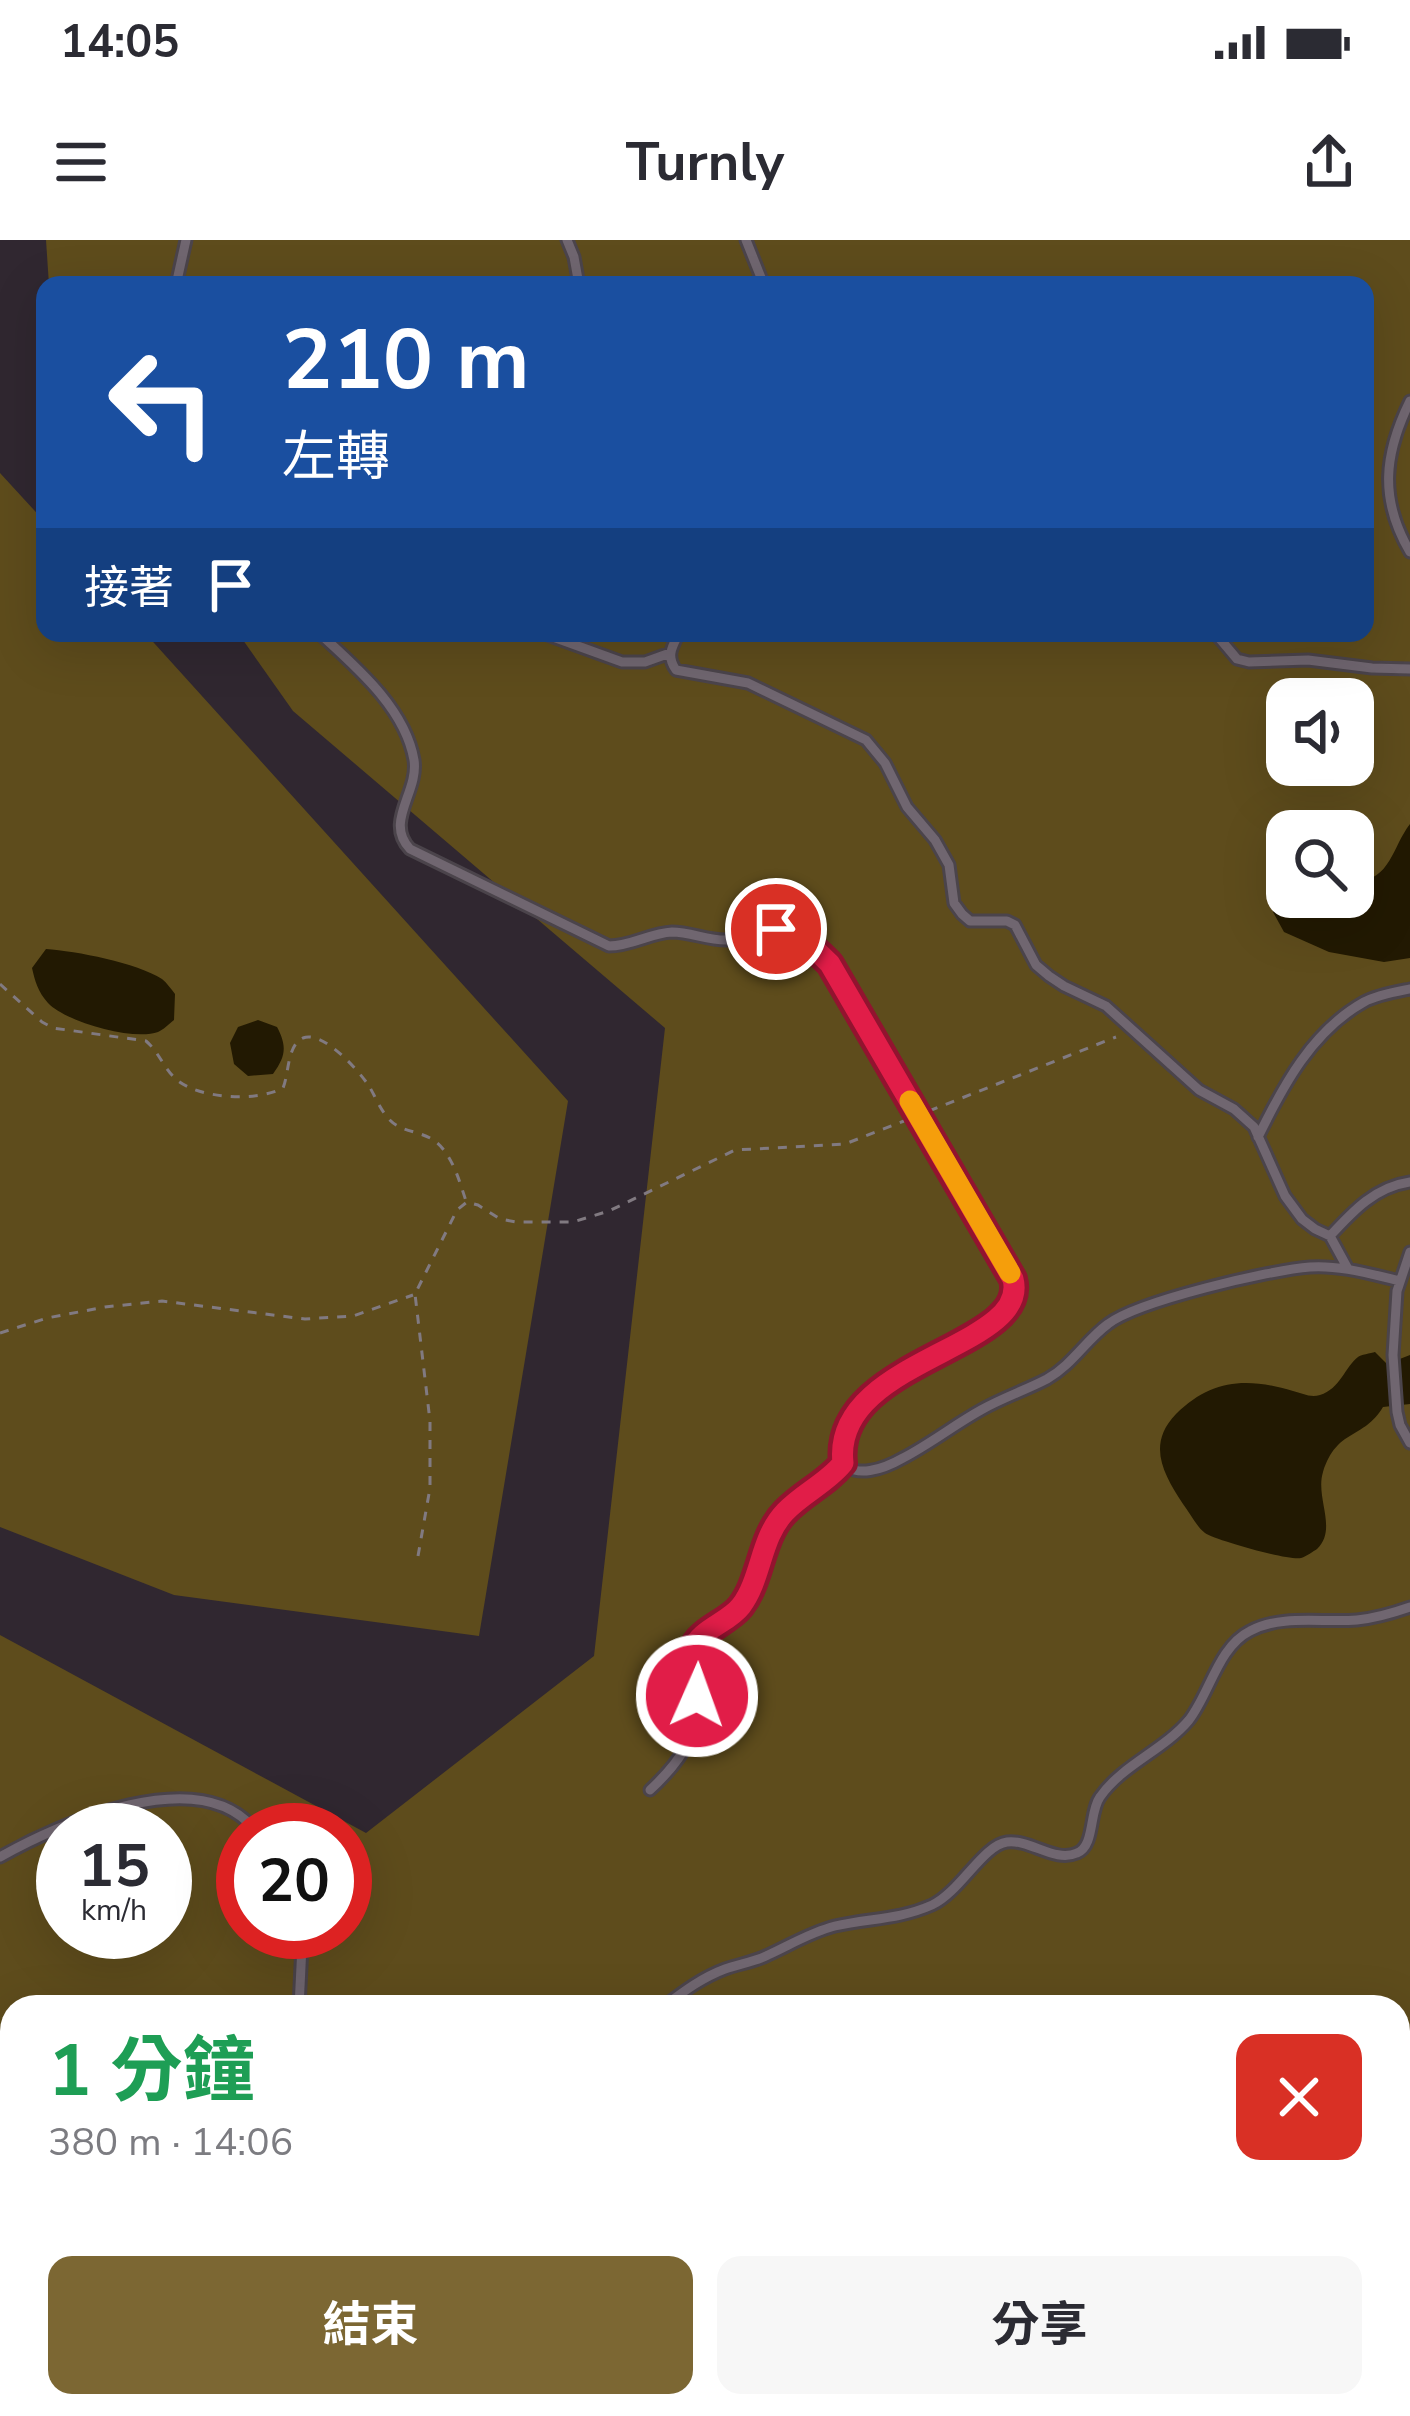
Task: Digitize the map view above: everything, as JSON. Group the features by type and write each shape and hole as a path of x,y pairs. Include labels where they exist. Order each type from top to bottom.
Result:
{"lane":[{"path":"178,276 186,240"},
{"path":"567,240 577,276"},
{"path":"746,240 760,276"},
{"path":"1410,401 1390,446 1388,466 1396,520 1410,552"},
{"path":"328,642 373,687 406,737 414,776 399,830 410,849 609,946 664,933 734,940 776,929 792,932 830,964 1013,1279 1015,1296 993,1322 880,1388 858,1408 842,1450 848,1469 862,1473 903,1459 983,1408 1050,1378 1108,1324 1150,1305 1266,1274 1312,1267 1348,1269 1400,1281"},
{"path":"567,642 622,662 645,662 670,653"},
{"path":"675,642 670,663 676,670 748,682 866,740 950,865 954,903 962,914 970,921 1015,925 1036,965 1049,976 1106,1006 1198,1090 1234,1109 1253,1127 1285,1196 1302,1219 1330,1236 1348,1269"},
{"path":"1222,642 1237,658 1249,662 1308,660 1410,668"},
{"path":"1258,1137 1286,1078 1326,1032 1368,999 1410,988"},
{"path":"1330,1236 1378,1192 1410,1181"},
{"path":"1410,1252 1400,1281 1393,1355 1396,1412 1410,1443"},
{"path":"650,1790 680,1757 691,1734 697,1696 690,1666 697,1642 742,1604 782,1514 843,1463"},
{"path":"679,1995 722,1970 762,1958 814,1933 912,1914 939,1902 994,1846 1028,1844 1061,1855 1083,1851 1097,1801 1111,1784 1180,1730 1226,1653 1249,1631 1276,1622 1356,1620 1410,1607"},
{"path":"0,1857 69,1823 147,1799 216,1806"},
{"path":"300,1995 301,1959"}],"path":[{"path":"0,984 52,1028 146,1041 171,1076 201,1093 272,1094 283,1088 298,1041 308,1036 318,1039 365,1080 387,1118 401,1129 424,1133 440,1144 467,1202"},
{"path":"467,1202 500,1219 573,1222 609,1211 735,1150 845,1144 1134,1030"},
{"path":"418,1556 430,1488 430,1421 415,1294 458,1210 467,1202"},
{"path":"0,1334 47,1318 162,1300 305,1319 352,1316 415,1294"}],"shaded area":[{"path":"46,240 1410,240 1410,1995 0,1995 0,1635 311,1803 216,1803 216,1959 372,1959 372,1828 594,1656 665,1028 293,711 244,642 1374,642 1374,276 48,276"},
{"path":"0,473 36,512 36,642 153,642 568,1101 479,1636 174,1595 0,1527"},
{"path":"1410,824 1410,958 1384,962 1329,952 1284,932 1276,918 1374,918 1374,876 1389,862"},
{"path":"46,949 106,959 162,979 175,994 174,1020 158,1032 133,1034 84,1023 57,1010 42,995 32,968"},
{"path":"258,1020 277,1027 284,1051 273,1074 248,1076 234,1064 230,1043 238,1027"},
{"path":"1375,1352 1387,1364 1410,1355 1410,1404 1383,1407 1335,1448 1321,1482 1326,1532 1317,1549 1301,1558 1282,1556 1202,1530 1176,1493 1161,1460 1162,1437 1176,1414 1203,1394 1230,1384 1260,1384 1320,1395 1333,1388 1358,1357"}],"slow traffic":[{"path":"910,1101 1010,1273"}],"route":[{"path":"697,1696 690,1666 697,1642 742,1604 782,1514 843,1463 847,1428 858,1408 880,1388 993,1322 1011,1304 1016,1287 830,964 792,932 776,929"}]}
